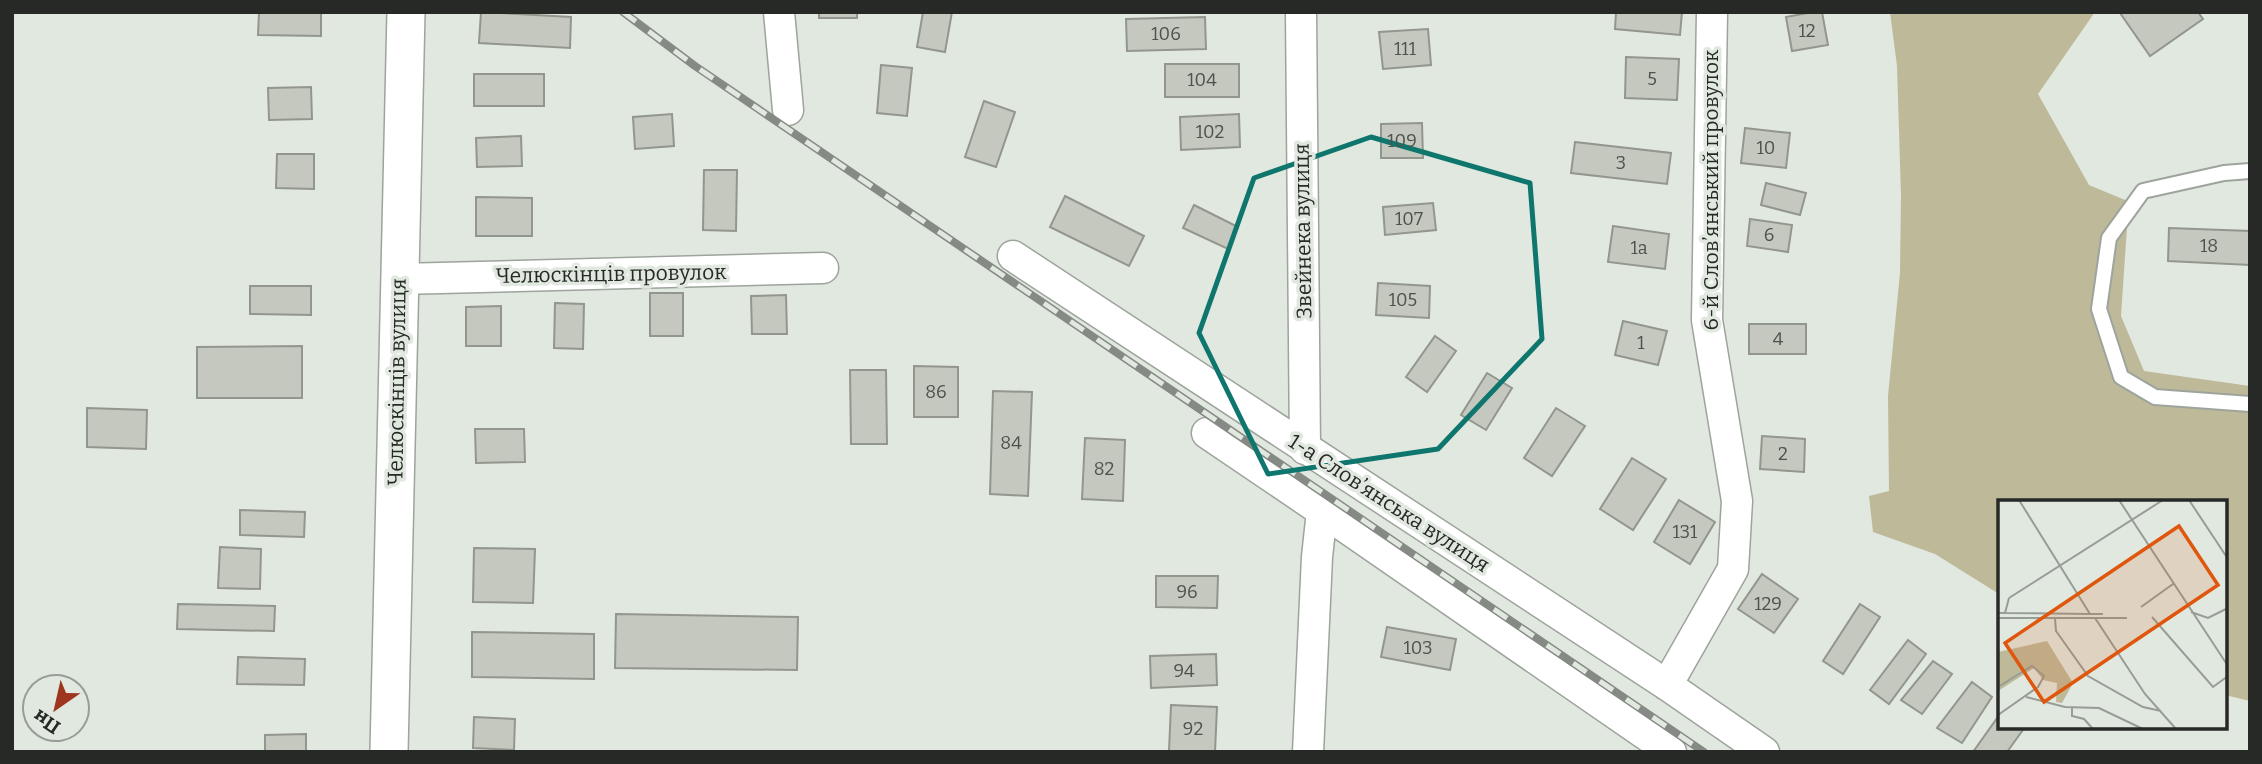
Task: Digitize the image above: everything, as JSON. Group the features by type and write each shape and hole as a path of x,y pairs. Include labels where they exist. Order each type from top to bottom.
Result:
{"street":[{"name":"Челюскінців вулиця","path":"389,752 406,12"},
{"path":"779,12 788,110"},
{"name":"Звейнека вулиця","path":"1301,12 1305,449"},
{"name":"6-й Слов’янський провулок","path":"1667,685 1733,569 1737,501 1706,320 1712,12"},
{"name":"1-а Слов’янська вулиця","path":"1013,256 1765,752"},
{"name":"Челюскінців провулок","path":"400,279 823,268"},
{"path":"1207,433 1671,752"},
{"path":"1308,752 1317,557 1322,511"}],"lane":[{"path":"2250,171 2224,173 2143,191 2109,238 2099,309 2121,377 2155,397 2250,404"}],"highlighted area":[{"path":"1371,137 1530,183 1542,339 1438,449 1268,474 1199,333 1254,178"}],"shaded area":[{"path":"1890,12 2095,12 2038,94 2089,185 2137,205 2127,227 2121,316 2144,371 2250,386 2250,701 2227,695 2227,500 1998,500 1998,593 1935,554 1873,532 1869,496 1889,491 1888,396 1900,273 1901,195 1897,66"}],"building":[{"path":"259,12 321,12 321,36 258,35"},
{"path":"481,12 571,17 570,48 479,43"},
{"path":"819,12 857,12 857,18 819,18"},
{"path":"923,12 952,12 945,52 917,47"},
{"path":"1616,12 1682,12 1680,35 1615,29"},
{"path":"1822,12 1828,45 1792,51 1786,17"},
{"path":"2198,12 2203,19 2150,56 2120,13"},
{"path":"1205,17 1206,49 1127,51 1126,19"},
{"path":"1428,29 1431,65 1383,69 1379,32"},
{"path":"1626,57 1679,59 1677,100 1625,98"},
{"path":"1165,64 1239,64 1239,97 1165,97"},
{"path":"881,65 912,68 907,116 877,113"},
{"path":"474,74 544,74 544,106 474,106"},
{"path":"311,87 312,119 269,120 268,88"},
{"path":"984,101 1015,112 996,167 965,157"},
{"path":"672,114 674,146 635,149 633,117"},
{"path":"1239,114 1240,147 1181,150 1180,117"},
{"path":"1422,123 1423,158 1381,158 1381,124"},
{"path":"1745,128 1790,133 1786,168 1741,163"},
{"path":"521,136 522,166 477,167 476,138"},
{"path":"1575,142 1671,153 1667,184 1571,173"},
{"path":"277,154 314,154 314,189 276,188"},
{"path":"704,170 737,170 736,231 703,230"},
{"path":"1766,183 1806,193 1800,215 1761,205"},
{"path":"1065,196 1144,236 1129,266 1050,227"},
{"path":"476,197 532,198 532,236 476,236"},
{"path":"1433,203 1436,230 1385,235 1383,207"},
{"path":"1194,205 1238,227 1228,249 1183,228"},
{"path":"1750,219 1792,225 1788,252 1747,246"},
{"path":"1613,226 1669,234 1665,269 1608,262"},
{"path":"2169,228 2250,231 2250,265 2168,261"},
{"path":"1378,283 1430,286 1429,318 1376,315"},
{"path":"250,286 311,286 311,315 250,314"},
{"path":"650,293 683,293 683,336 650,336"},
{"path":"786,295 787,334 752,334 751,296"},
{"path":"555,303 584,304 583,349 554,348"},
{"path":"501,306 501,346 466,346 466,307"},
{"path":"1623,321 1667,331 1658,365 1615,355"},
{"path":"1749,324 1806,324 1806,354 1749,354"},
{"path":"1435,336 1456,351 1427,392 1406,377"},
{"path":"302,346 302,398 197,398 197,347"},
{"path":"914,366 958,367 958,417 914,417"},
{"path":"850,370 886,370 887,444 851,444"},
{"path":"1487,373 1512,388 1486,430 1461,415"},
{"path":"993,391 1032,392 1028,496 990,494"},
{"path":"87,408 147,410 146,449 87,447"},
{"path":"1556,408 1585,426 1552,476 1524,458"},
{"path":"475,429 524,429 525,462 476,463"},
{"path":"1762,436 1805,439 1804,472 1760,469"},
{"path":"1085,438 1125,440 1123,501 1082,499"},
{"path":"1632,458 1666,479 1633,530 1600,509"},
{"path":"1679,500 1715,522 1690,564 1654,542"},
{"path":"240,510 305,512 304,537 240,535"},
{"path":"220,547 261,549 260,589 218,588"},
{"path":"474,548 535,549 533,603 473,602"},
{"path":"1762,574 1798,599 1774,633 1738,609"},
{"path":"1156,576 1218,576 1217,608 1156,607"},
{"path":"178,604 275,606 274,631 177,629"},
{"path":"1860,604 1880,617 1843,674 1823,661"},
{"path":"616,614 798,617 797,670 615,668"},
{"path":"1387,627 1456,639 1450,670 1381,657"},
{"path":"472,632 594,634 594,679 472,677"},
{"path":"1908,640 1926,654 1889,704 1870,690"},
{"path":"1216,654 1217,685 1151,688 1150,656"},
{"path":"238,657 305,659 304,685 237,684"},
{"path":"1933,661 1952,674 1922,714 1901,700"},
{"path":"1972,682 1992,697 1962,743 1937,728"},
{"path":"1171,705 1217,707 1215,752 1169,751"},
{"path":"474,717 515,719 514,750 473,748"},
{"path":"1998,717 1998,729 2024,729 2007,752 1973,752"},
{"path":"306,734 306,752 265,752 265,735"}],"railway":[{"path":"623,12 695,66 1704,752"}]}
